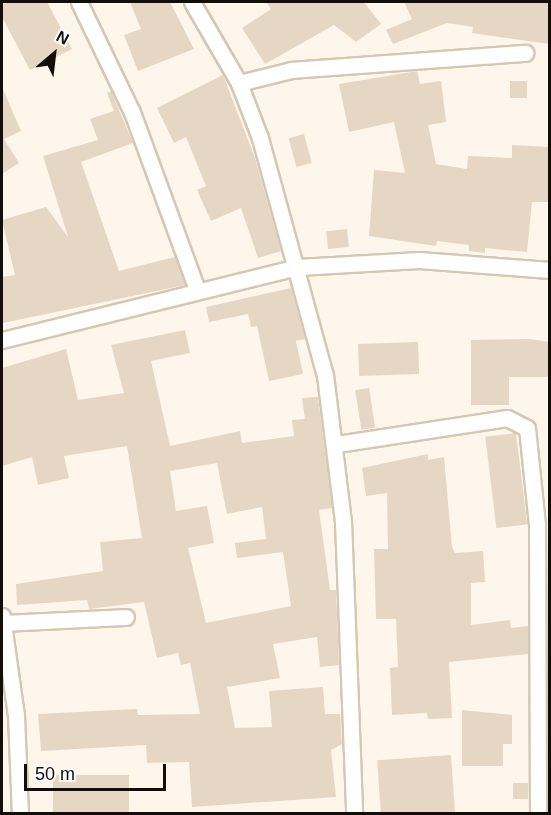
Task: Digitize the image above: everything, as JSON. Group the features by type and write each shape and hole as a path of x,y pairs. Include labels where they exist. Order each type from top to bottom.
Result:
{"street":[{"path":"79,2 132,112 197,290"},
{"path":"192,2 239,83 298,267 337,444 354,813"},
{"path":"239,83 291,70 525,53"},
{"path":"2,340 197,290 298,267 419,260 549,270"},
{"path":"337,444 507,418 527,428 537,525 538,813"},
{"path":"20,813 16,715 2,620 126,617"}],"building":[{"path":"2,2 47,2 72,49 30,70 2,17"},
{"path":"130,2 170,2 194,49 138,71 124,35 141,29"},
{"path":"266,2 364,2 381,24 356,42 334,25 265,64 242,28 271,9"},
{"path":"404,2 549,2 549,44 472,33 473,27 447,23 393,44 386,30 412,19"},
{"path":"417,71 420,84 441,81 446,122 428,125 436,164 467,169 468,156 512,158 512,145 549,147 549,202 532,202 527,252 485,248 485,253 469,251 469,245 437,241 436,246 369,236 374,170 405,173 394,122 349,132 339,84"},
{"path":"223,75 255,158 281,251 258,258 241,208 211,221 197,190 206,186 186,137 174,143 157,108"},
{"path":"510,81 527,81 527,98 510,98"},
{"path":"2,87 21,131 4,139 19,163 2,174"},
{"path":"111,91 133,143 81,162 119,271 175,257 185,285 3,323 2,277 15,275 2,220 46,207 68,237 43,156 98,140 90,119 114,111 107,93"},
{"path":"304,134 312,163 296,167 289,138"},
{"path":"347,229 349,247 328,249 326,231"},
{"path":"291,288 305,339 296,341 303,374 269,381 257,326 251,327 248,314 209,322 206,307"},
{"path":"185,330 190,353 151,361 170,446 240,431 242,443 294,436 292,420 305,419 302,398 318,397 332,508 319,510 330,590 336,590 339,665 320,667 317,637 273,644 280,678 227,687 235,728 272,727 269,691 323,687 325,714 340,714 342,744 331,750 336,797 192,807 189,762 147,763 146,745 41,751 38,714 137,709 138,715 200,714 190,663 181,665 178,653 157,658 144,602 89,609 87,600 17,605 16,584 103,571 100,542 142,538 127,446 64,456 69,478 38,485 32,457 2,466 2,368 66,349 78,400 124,393 111,345","holes":["217,463 227,514 262,507 266,539 235,543 237,558 283,552 291,606 206,623 188,548 214,543 207,506 176,511 170,471"]},
{"path":"530,339 549,342 549,377 509,377 509,405 471,405 471,340"},
{"path":"418,342 419,374 359,376 358,344"},
{"path":"369,388 375,428 361,430 355,390"},
{"path":"516,433 527,524 496,528 485,437"},
{"path":"428,454 428,460 444,457 452,547 455,553 483,551 485,582 471,583 471,625 510,620 511,628 528,626 528,654 449,662 452,718 428,719 427,713 392,715 390,668 398,667 396,619 376,619 374,549 388,549 387,493 366,496 362,468"},
{"path":"462,710 512,715 512,744 503,744 503,766 462,766"},
{"path":"451,755 455,813 381,814 377,760"},
{"path":"53,775 129,775 129,813 53,813"},
{"path":"513,783 528,783 528,799 513,799"}]}
